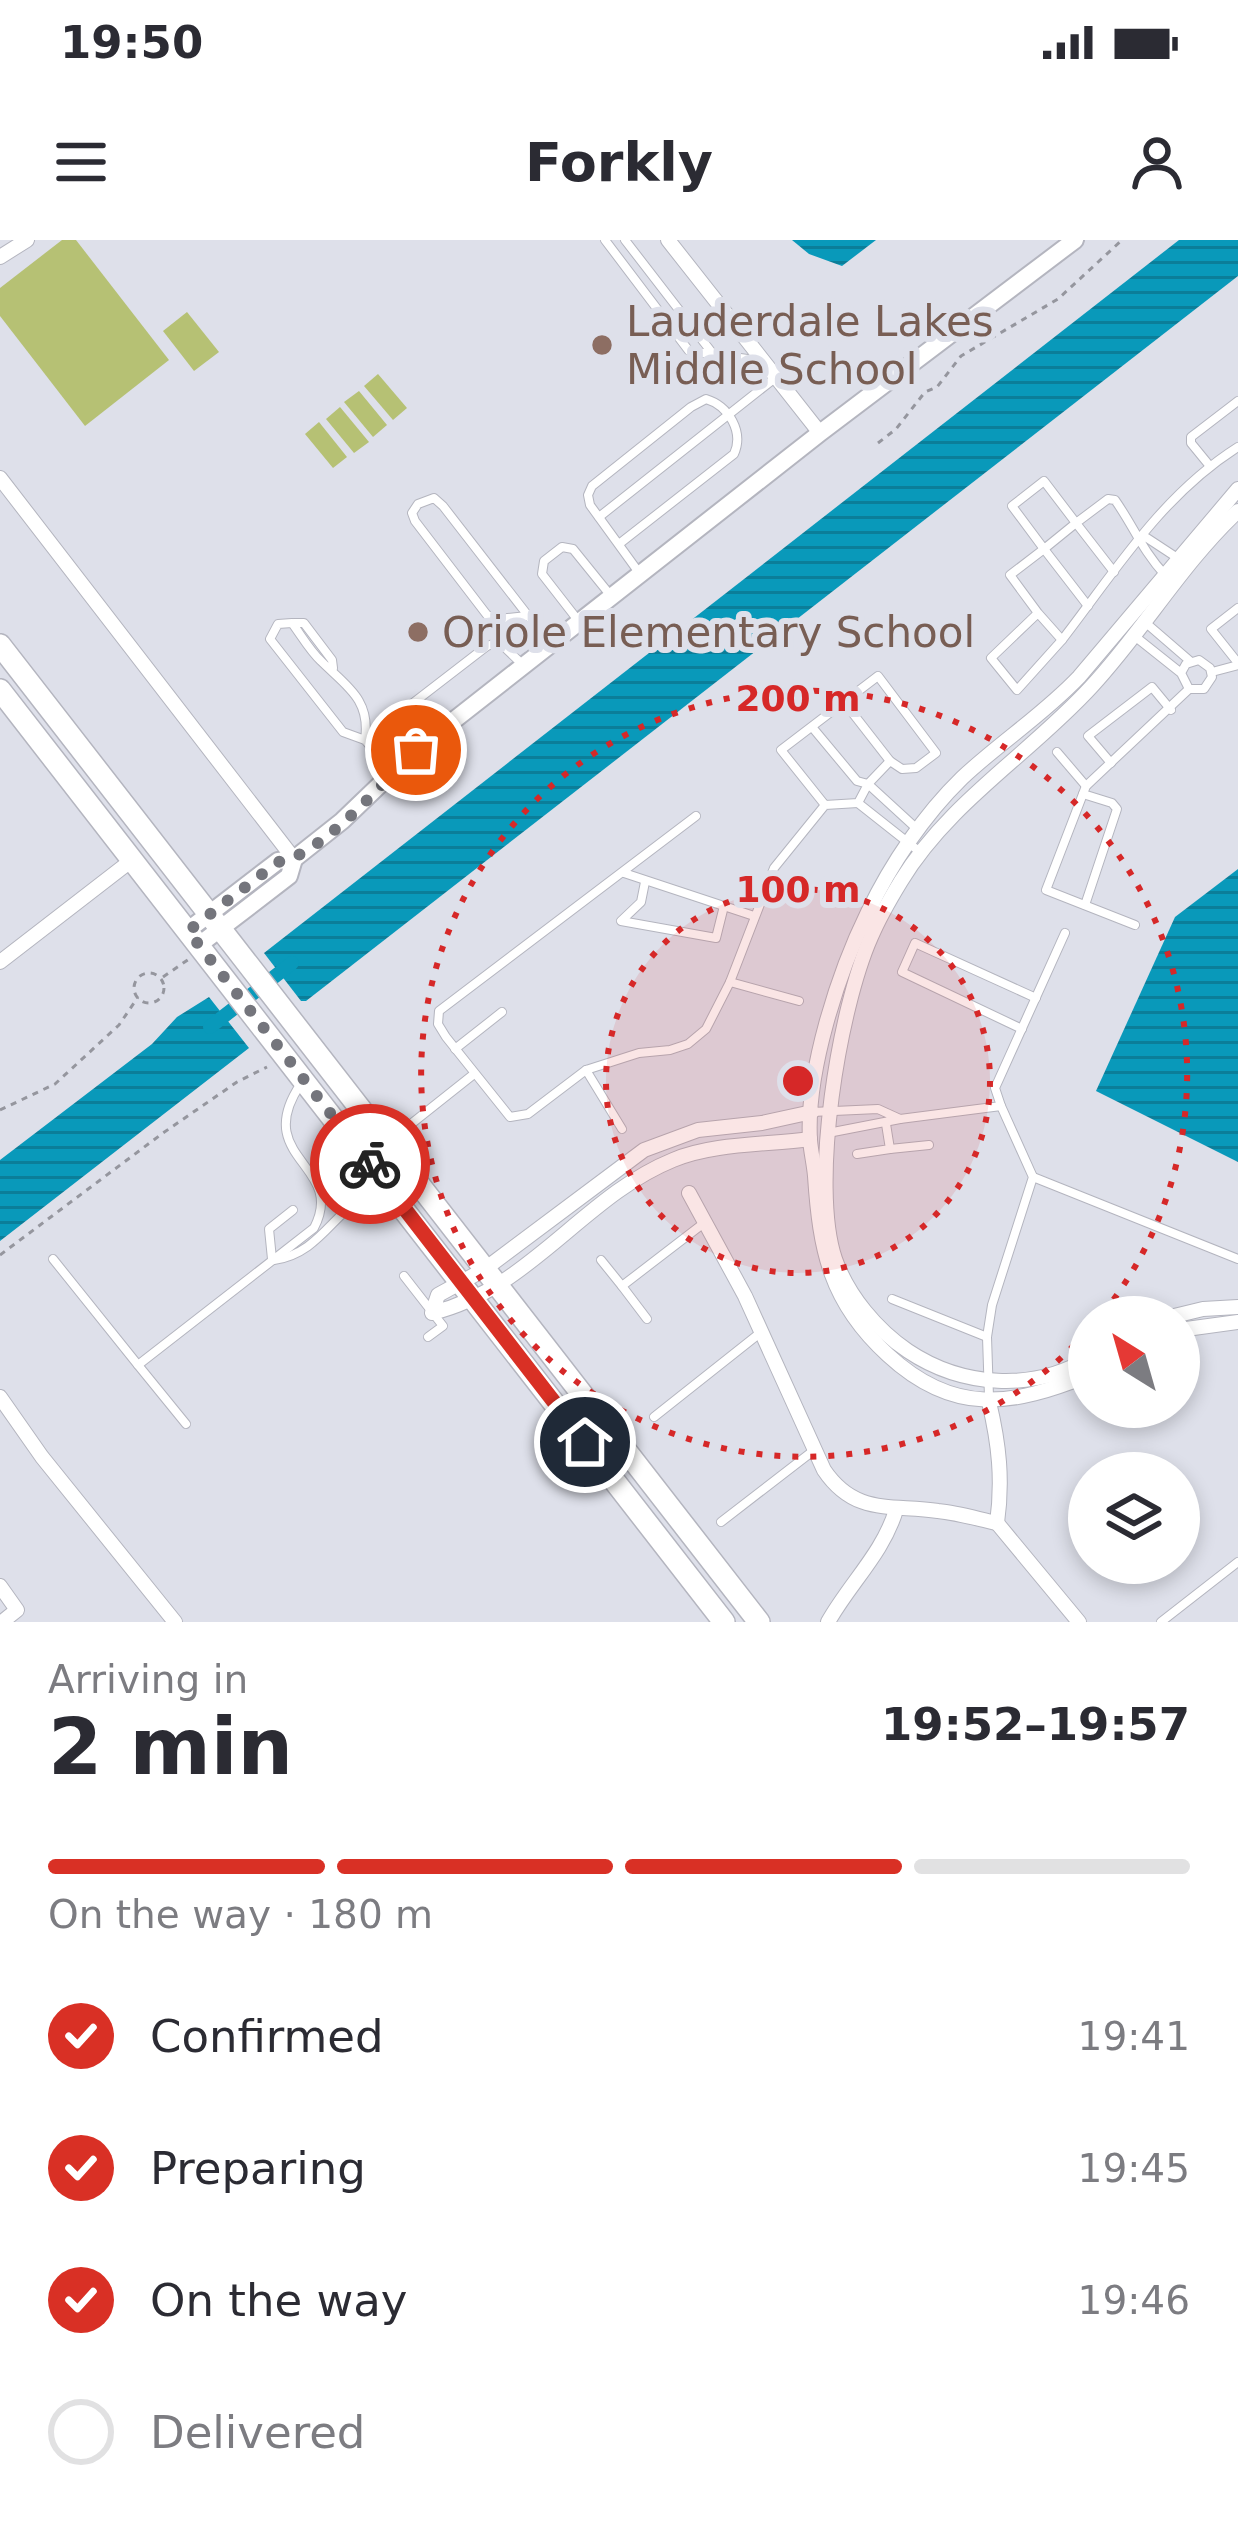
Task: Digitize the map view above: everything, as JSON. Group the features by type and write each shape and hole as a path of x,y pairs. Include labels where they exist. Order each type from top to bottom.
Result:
{"main road":[{"path":"0,645 759,1622"},
{"path":"0,690 724,1622"}],"street":[{"path":"0,257 27,240"},
{"path":"668,240 820,433"},
{"path":"196,942 215,922 289,876 294,859 342,821 416,750 1075,240"},
{"path":"0,478 294,859"},
{"path":"1134,624 1166,575 1238,489"},
{"path":"1068,1383 1044,1393 989,1402 957,1396 920,1381 876,1344 845,1305 827,1270 817,1227 810,1139 827,1022 870,907 960,780 1058,699 1238,511"},
{"path":"920,841 869,939 845,1022 827,1158 835,1259 850,1289 898,1345 948,1370 988,1382 1048,1376 1068,1367"},
{"path":"0,962 132,860"},
{"path":"467,1290 492,1278 644,1150 698,1130 812,1112"},
{"path":"432,1313 667,1162 690,1154 810,1139"},
{"path":"689,1193 837,1490 896,1510 934,1510 997,1522 1078,1622"},
{"path":"1200,1313 1238,1307"},
{"path":"1200,1327 1238,1322"},
{"path":"0,1397 42,1457 175,1622"},
{"path":"989,1402 1002,1485 997,1522"},
{"path":"828,1622 845,1591 887,1538 896,1510"},
{"path":"0,1586 16,1610 2,1622"}],"lane":[{"path":"605,240 689,351 763,361"},
{"path":"625,240 714,355"},
{"path":"599,517 776,378"},
{"path":"619,544 734,454 740,441 736,427 718,403 706,399 592,486 588,495 599,517 640,575"},
{"path":"1209,465 1191,443 1192,437 1238,401"},
{"path":"1038,613 991,658 1017,690 1063,640 1136,537 1209,465 1238,447"},
{"path":"1088,606 1012,506 1044,481 1114,572"},
{"path":"527,616 497,619 487,615 415,521 412,513 418,504 434,498 443,506 551,645"},
{"path":"1063,640 1010,575 1108,499 1115,500 1141,548 1166,575"},
{"path":"1136,537 1147,538 1179,559"},
{"path":"580,622 542,574 544,561 562,547 574,550 612,597"},
{"path":"1212,672 1238,664 1211,628 1238,608"},
{"path":"365,740 365,709 333,668 332,660 304,623 278,624 270,639 343,732 365,740 392,772"},
{"path":"1134,624 1190,661 1204,662 1212,672"},
{"path":"1134,624 1181,673 1190,689 1208,686 1212,672"},
{"path":"416,750 400,724 404,710 487,646 499,642 524,666"},
{"path":"1181,673 1190,661"},
{"path":"825,805 781,750 878,676 936,753 916,768 902,769 890,761 844,702"},
{"path":"1111,764 1088,736 1152,687 1171,710"},
{"path":"1135,925 1046,890 1085,790 1190,689"},
{"path":"812,727 857,781 868,784 920,841"},
{"path":"1057,752 1085,790 1117,809 1084,905"},
{"path":"859,802 868,784 890,761"},
{"path":"696,816 439,1011 439,1024 455,1049 510,1117 528,1114 586,1070 688,1044 706,1028 730,982 774,868 825,805 859,802 920,841"},
{"path":"624,873 754,916"},
{"path":"640,902 645,883"},
{"path":"667,889 640,902 621,921 716,938 724,906"},
{"path":"989,1402 987,1337 992,1305 1033,1177 995,1088 1065,933"},
{"path":"1022,1030 902,972 915,944 1036,998"},
{"path":"730,982 799,1001"},
{"path":"455,1049 502,1012"},
{"path":"586,1070 622,1129"},
{"path":"411,1124 474,1074"},
{"path":"138,1365 314,1228 324,1200 291,1147 284,1126 287,1104 304,1079"},
{"path":"810,1139 900,1119 1001,1106"},
{"path":"812,1112 878,1109 900,1119"},
{"path":"886,1124 890,1149"},
{"path":"857,1154 929,1145"},
{"path":"1033,1177 1238,1259"},
{"path":"272,1261 296,1257 361,1198 390,1190"},
{"path":"272,1261 269,1228 293,1210"},
{"path":"622,1286 705,1222"},
{"path":"53,1259 186,1424"},
{"path":"601,1260 647,1318"},
{"path":"404,1276 443,1326 428,1337"},
{"path":"892,1299 987,1337"},
{"path":"654,1418 761,1332"},
{"path":"722,1522 814,1450"},
{"path":"1161,1622 1238,1562"}],"path":[{"path":"878,443 896,429 925,392 937,387 961,356 1058,299 1123,240"},
{"path":"161,978 196,942"},
{"path":"149,973 161,978 165,988 161,998 146,1003 137,998 134,988 140,976 149,973"},
{"path":"0,1110 56,1084 119,1025 137,998"},
{"path":"0,1255 164,1133 284,1054"}],"green space":[{"path":"62,240 76,240 169,360 85,426 0,316 0,288"},
{"path":"187,312 219,352 194,371 163,331"},
{"path":"378,374 407,408 393,420 364,386"},
{"path":"359,391 387,425 373,437 344,402"},
{"path":"340,407 369,442 354,453 326,419"},
{"path":"319,422 347,457 333,468 305,434"}],"water":[{"path":"792,240 876,240 842,266 809,254"},
{"path":"1179,240 1238,240 1238,276 301,1001 264,953"},
{"path":"1238,869 1238,1162 1096,1091 1175,917"},
{"path":"209,997 249,1048 0,1241 0,1160 152,1044 177,1017"}],"waterway":[{"path":"210,1027 292,963"}],"way so far":[{"path":"370,1164 188,931 278,862 294,859 342,821 416,750"}],"place":[{"name":"Lauderdale Lakes Middle School","path":"602,345"},
{"name":"Oriole Elementary School","path":"418,632"}],"route":[{"path":"370,1164 585,1442"}]}
